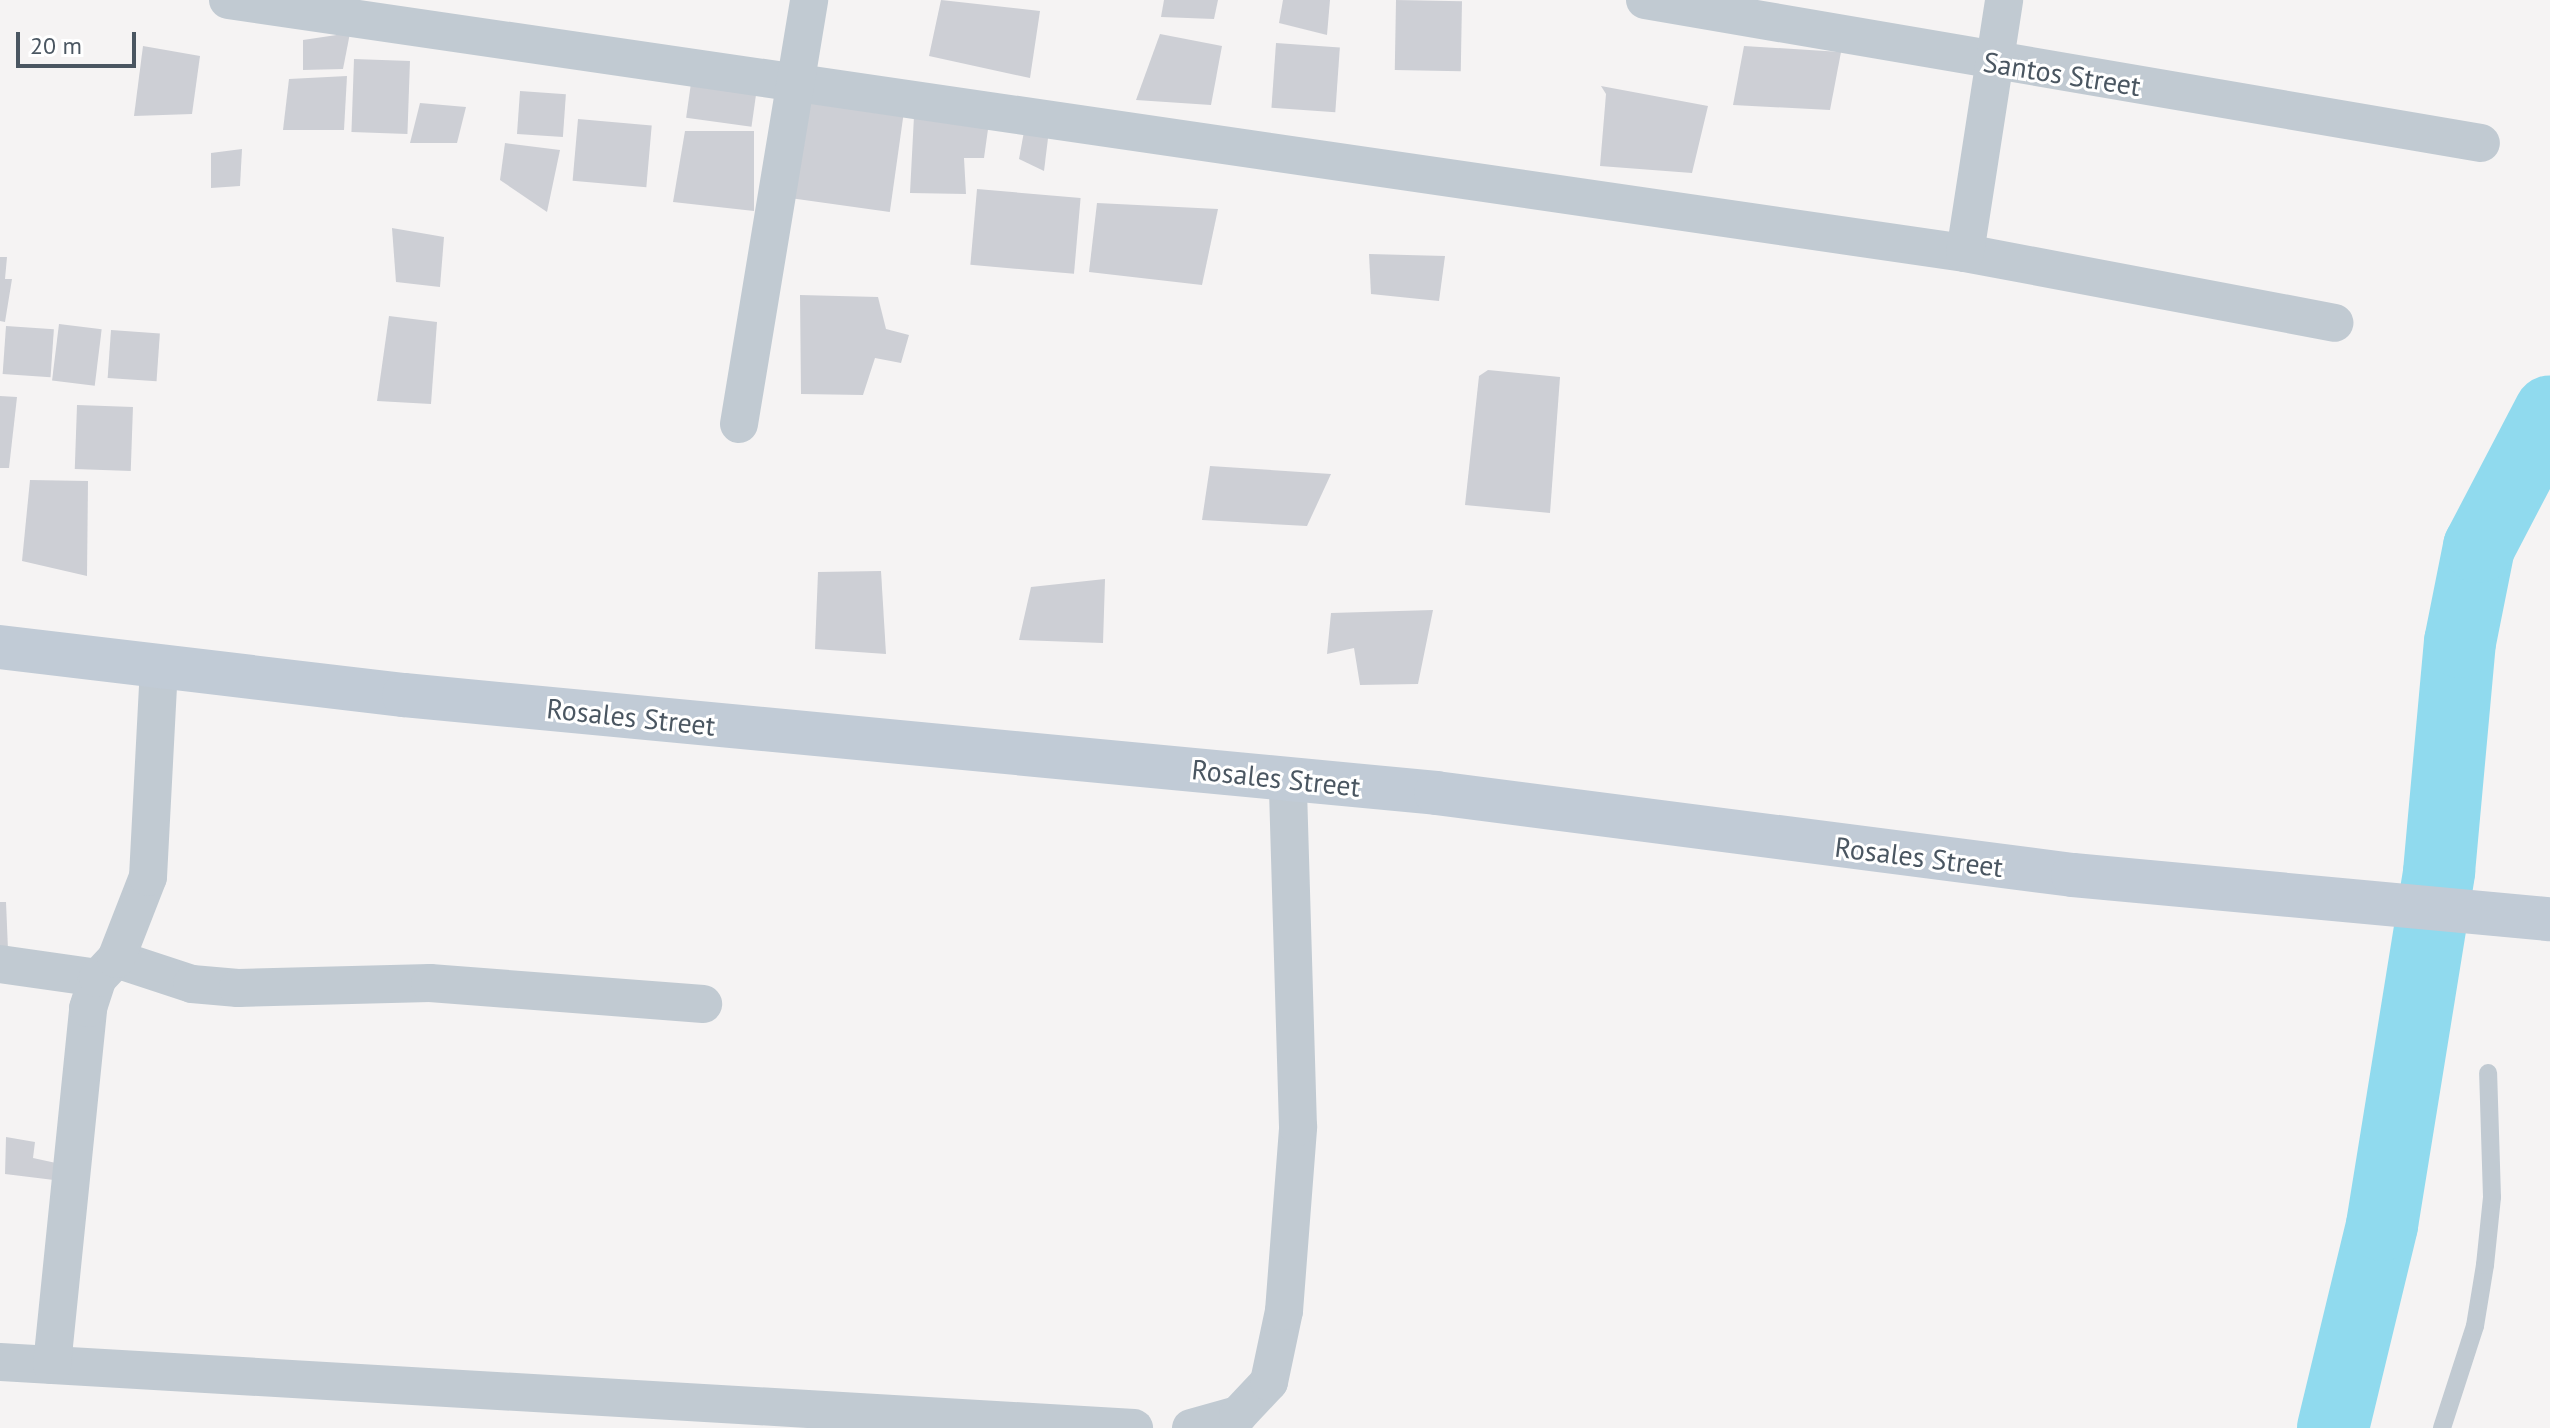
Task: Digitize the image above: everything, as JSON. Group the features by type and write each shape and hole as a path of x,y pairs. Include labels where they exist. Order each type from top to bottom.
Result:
{"main road":[{"name":"Rosales Street","path":"0,647 404,695 1436,793 2073,875 2488,909 2550,919"}],"street":[{"path":"228,0 1965,253 2334,323"},
{"path":"739,424 792,82 809,0"},
{"name":"Santos Street","path":"1645,0 1994,63 2481,143"},
{"path":"1965,253 2004,0"},
{"path":"52,1365 83,1039 107,969 148,877 159,665"},
{"path":"1191,1428 1238,1415 1269,1382 1284,1311 1298,1127 1288,780"},
{"path":"0,964 107,969 192,984 238,988 430,983 703,1004"},
{"path":"0,1362 1134,1428"}],"lane":[{"path":"2442,1428 2475,1326 2485,1265 2492,1197 2488,1073"}],"building":[{"path":"941,0 1040,11 1030,78 929,56"},
{"path":"1164,0 1218,0 1214,19 1161,17"},
{"path":"1283,0 1330,0 1327,35 1279,23"},
{"path":"1396,0 1462,1 1461,71 1395,70"},
{"path":"350,33 343,69 303,70 303,40"},
{"path":"1160,34 1222,46 1211,105 1136,100"},
{"path":"1276,43 1340,47 1335,112 1271,108"},
{"path":"143,46 200,56 192,114 134,116"},
{"path":"1744,46 1841,52 1830,110 1733,105"},
{"path":"354,59 410,61 407,134 351,132"},
{"path":"347,76 344,130 283,130 289,79"},
{"path":"691,83 756,92 751,127 686,118"},
{"path":"1601,86 1708,106 1692,173 1600,166 1606,94"},
{"path":"520,91 566,94 563,137 517,134"},
{"path":"804,97 904,111 890,212 790,198"},
{"path":"420,103 466,107 457,143 410,143"},
{"path":"914,116 989,122 984,158 964,158 966,194 910,193"},
{"path":"578,119 652,125 646,187 573,181"},
{"path":"1025,126 1049,130 1044,171 1019,159"},
{"path":"685,131 754,131 754,211 673,202"},
{"path":"505,143 560,150 547,212 500,180"},
{"path":"242,149 240,186 211,188 211,153"},
{"path":"977,189 1081,198 1074,274 970,265"},
{"path":"1097,203 1218,209 1202,285 1089,272"},
{"path":"392,228 444,237 440,287 396,282"},
{"path":"1369,254 1445,256 1439,301 1371,294"},
{"path":"0,257 7,257 5,279 12,279 5,322 0,321"},
{"path":"800,295 878,297 886,329 909,335 901,363 875,358 863,395 801,394"},
{"path":"389,316 437,322 431,404 377,401"},
{"path":"59,324 102,329 95,386 52,381"},
{"path":"6,326 54,329 51,377 3,374"},
{"path":"111,330 160,333 157,381 108,378"},
{"path":"1488,370 1560,377 1550,513 1465,505 1479,376"},
{"path":"0,396 17,397 9,468 0,468"},
{"path":"77,405 133,407 131,471 75,469"},
{"path":"1210,466 1331,474 1307,526 1202,520"},
{"path":"30,480 88,481 87,576 22,561"},
{"path":"881,571 886,654 815,649 818,572"},
{"path":"1105,579 1103,643 1019,640 1031,587"},
{"path":"1433,610 1418,684 1360,685 1354,648 1327,654 1331,613"},
{"path":"0,902 6,902 8,950 0,949"},
{"path":"6,1137 35,1142 33,1158 56,1163 54,1180 5,1174"}],"waterway":[{"path":"2333,1428 2382,1225 2439,872 2460,642 2479,547 2550,411"}]}
